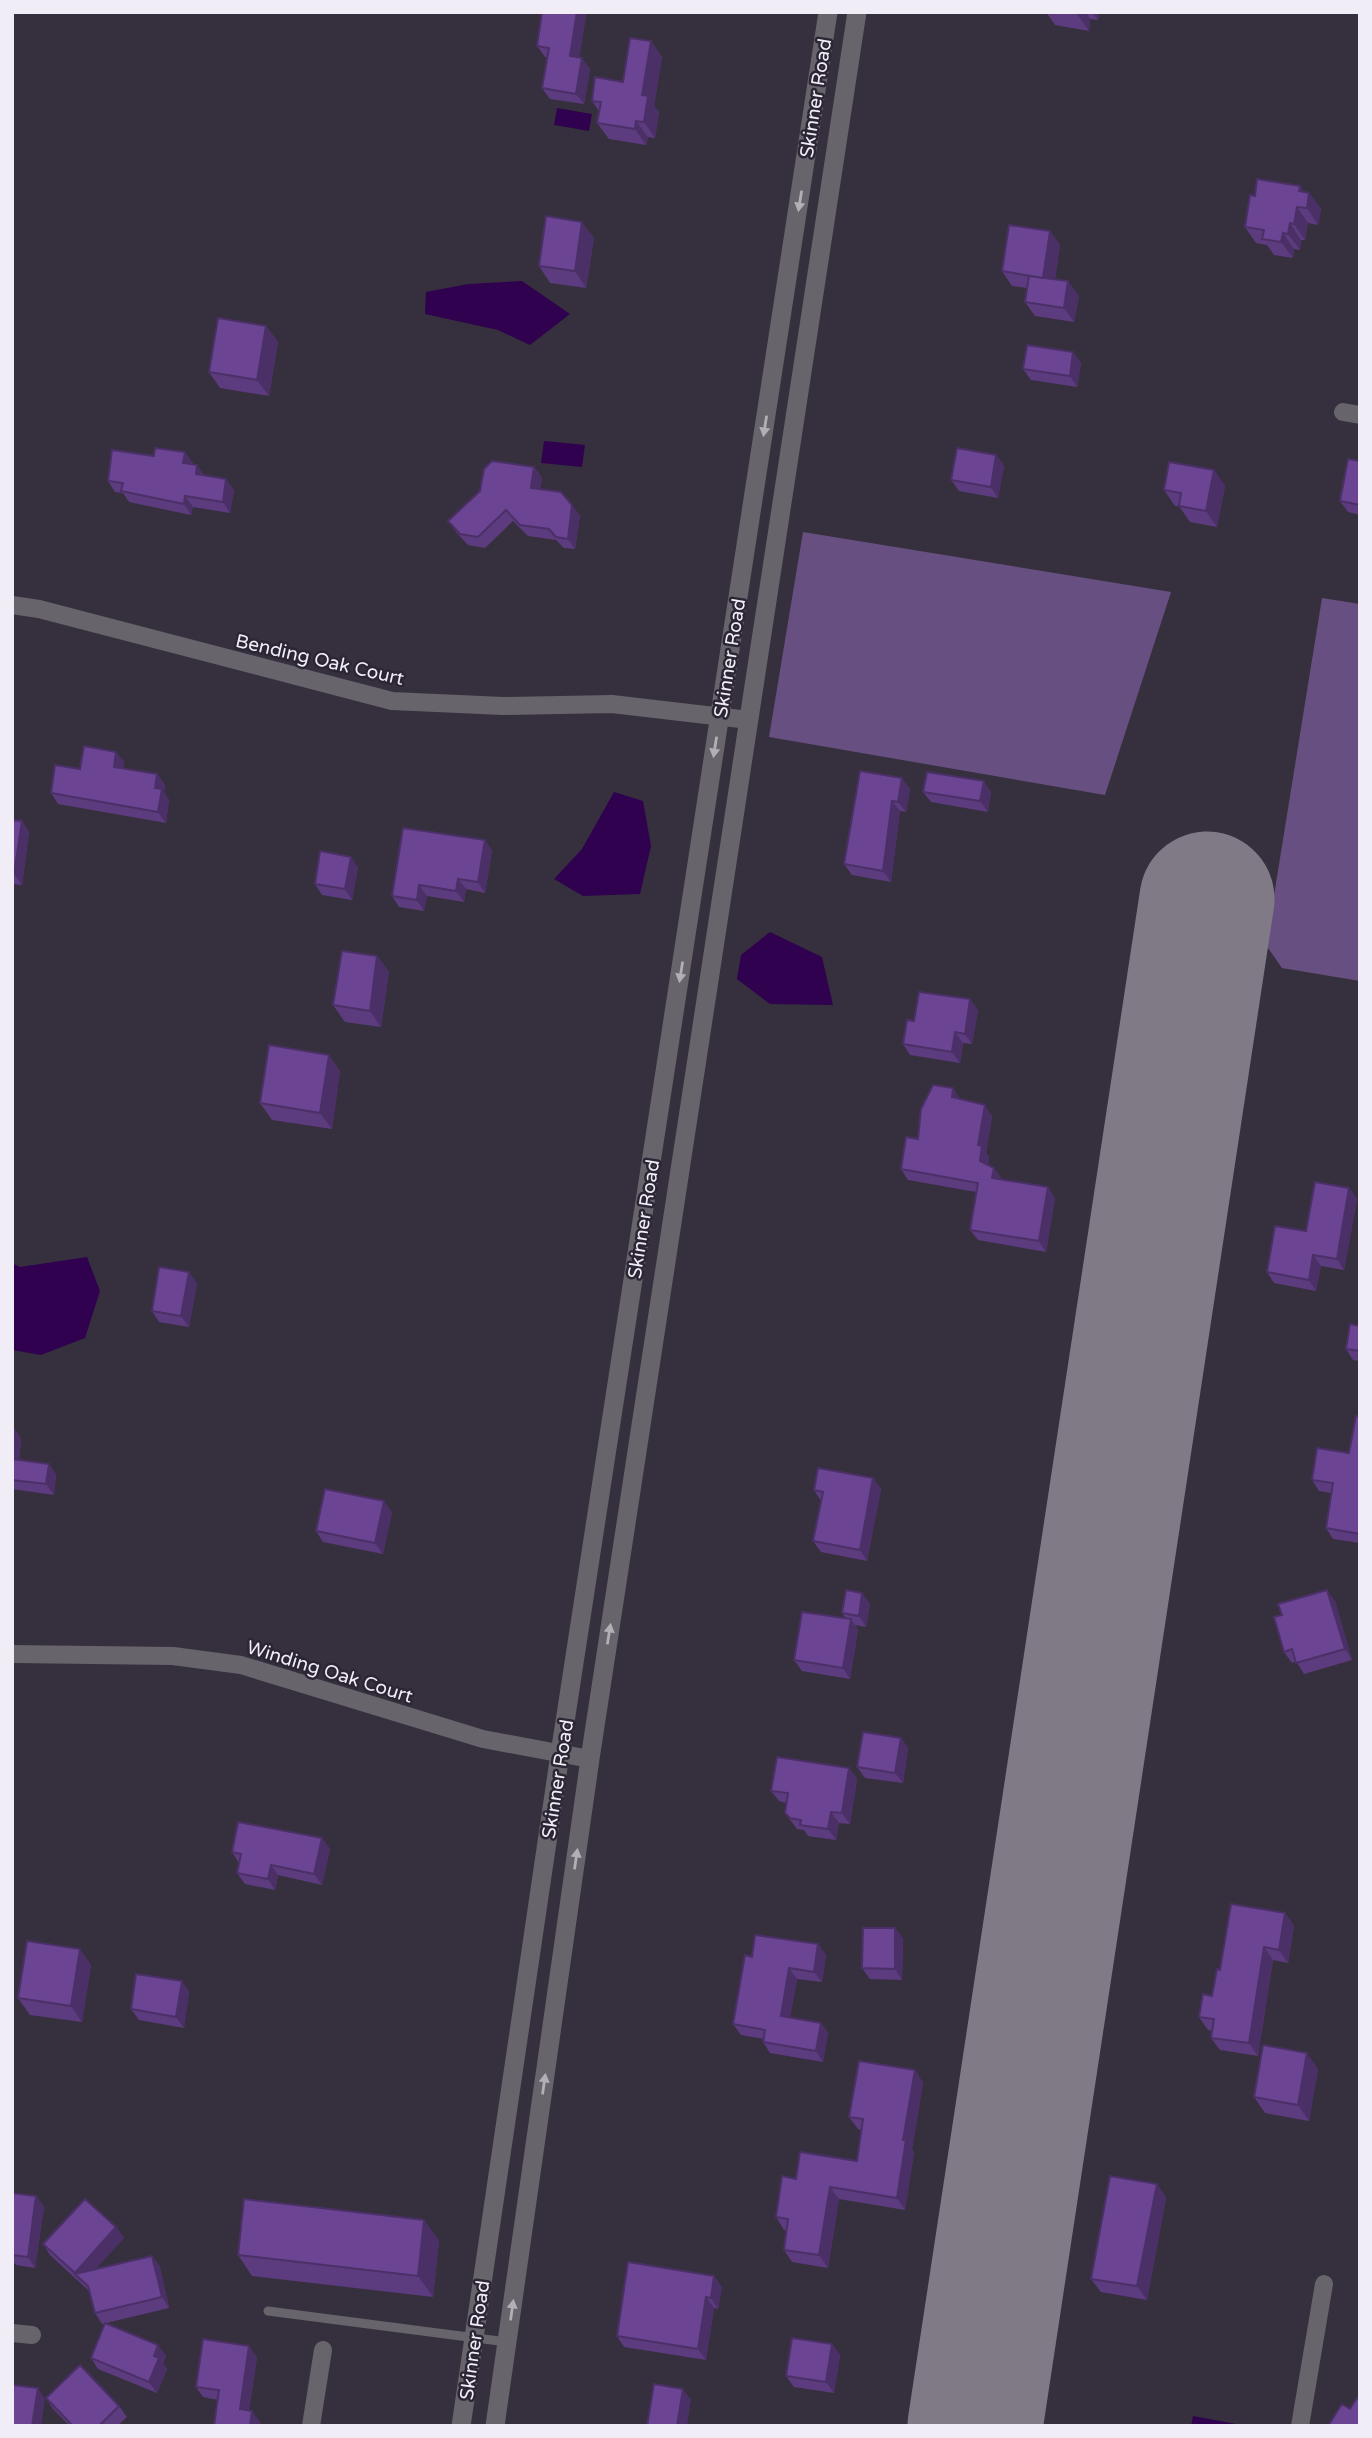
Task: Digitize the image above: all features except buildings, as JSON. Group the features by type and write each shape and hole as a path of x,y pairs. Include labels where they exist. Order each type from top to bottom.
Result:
{"street":[{"name":"Skinner Road","path":"461,2426 560,1754 828,12"},
{"name":"Skinner Road","path":"495,2426 590,1759 857,12"},
{"path":"815,102 842,106"},
{"name":"Bending Oak Court","path":"12,605 39,609 392,701 503,706 612,704 749,720"},
{"name":"Winding Oak Court","path":"12,1654 173,1656 241,1665 483,1739 590,1759"},
{"path":"1300,2426 1324,2284"},
{"path":"12,2333 32,2335"},
{"path":"311,2426 323,2350"}],"lane":[{"path":"268,2311 507,2342"}],"shaded area":[{"path":"557,108 592,114 589,131 554,125"},
{"path":"522,281 570,314 530,345 498,330 425,314 426,292 468,284"},
{"path":"544,441 585,445 582,467 541,463"},
{"path":"803,532 1171,592 1105,795 769,737"},
{"path":"1322,598 1360,604 1360,981 1282,968 1266,945"},
{"path":"614,792 643,801 651,846 640,894 583,896 554,879 582,849"},
{"path":"770,932 822,957 833,1005 770,1004 737,979 741,955"},
{"path":"87,1257 100,1291 85,1338 41,1355 12,1350 12,1263 20,1267"},
{"path":"1193,2416 1247,2426 1191,2426"}],"runway":[{"path":"975,2426 1207,899"}]}
